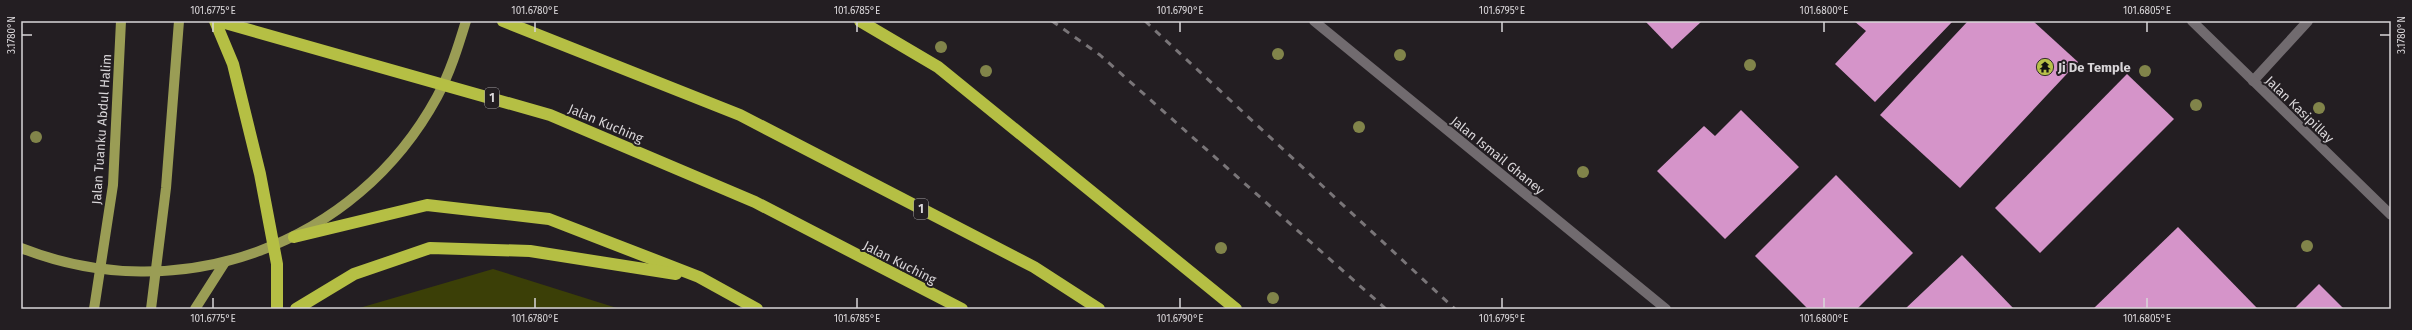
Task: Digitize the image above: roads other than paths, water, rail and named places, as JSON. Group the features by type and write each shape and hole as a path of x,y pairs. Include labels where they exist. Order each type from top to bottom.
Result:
{"highway":[{"path":"215,21 232,64 260,174 277,264 276,309"},
{"name":"Jalan Kuching","path":"218,21 550,115 755,202 962,309"},
{"name":"1","path":"503,21 740,116 1034,267 1099,309"},
{"path":"860,21 938,67 1236,309"},
{"path":"294,237 427,205 549,219 699,277 757,309"},
{"path":"296,309 354,274 430,248 530,251 699,277"}],"main road":[{"name":"Jalan Tuanku Abdul Halim","path":"94,309 113,185 121,21"},
{"path":"151,309 166,188 179,21"},
{"path":"21,248 48,259 88,268 164,270 225,262 261,251 294,237 328,217 359,194 387,167 411,138 445,82 457,52 466,21"},
{"path":"195,309 225,262"}],"street":[{"name":"Jalan Ismail Ghaney","path":"1314,21 1666,309"},
{"name":"Jalan Kasipillay","path":"2192,21 2391,215"},
{"path":"2253,81 2308,21"}],"railway":[{"path":"1052,21 1100,55 1386,309"},
{"path":"1145,21 1455,309"}],"place":[{"name":"Ji De Temple","path":"2045,67"}]}
